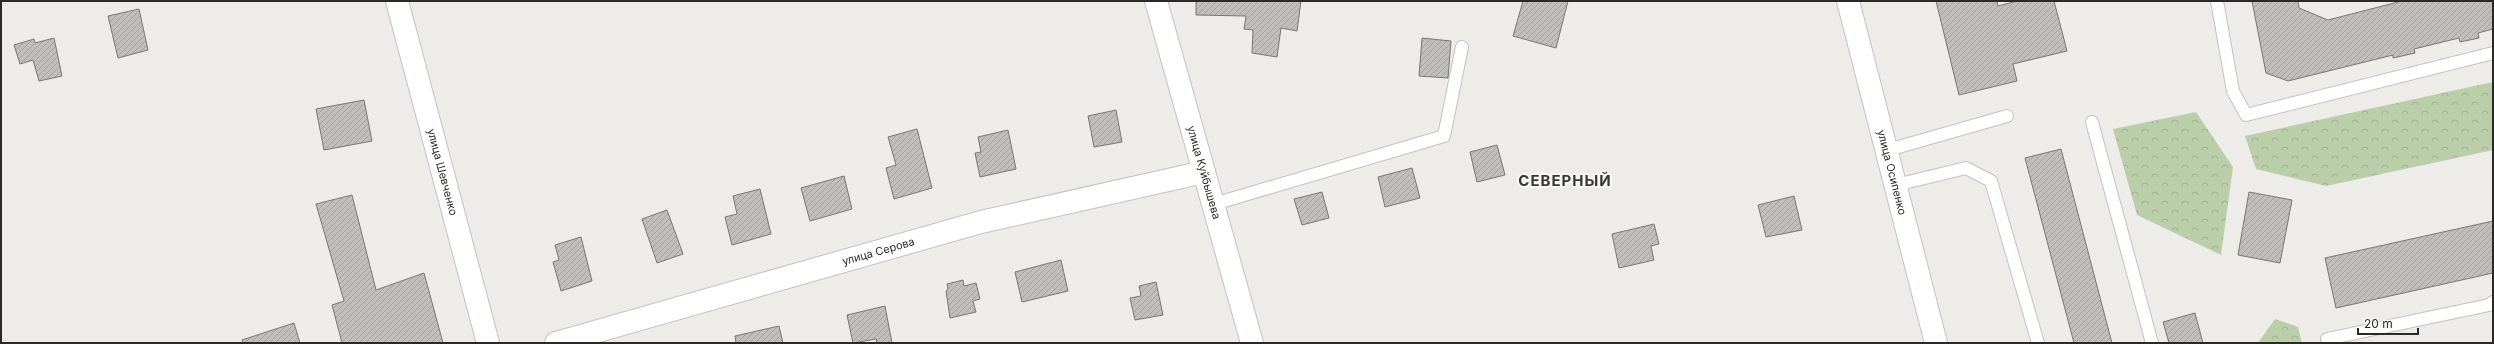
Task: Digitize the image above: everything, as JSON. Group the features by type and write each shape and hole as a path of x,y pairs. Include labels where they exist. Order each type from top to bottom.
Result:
{"street":[{"name":"улица Шевченко","path":"397,1 488,343"},
{"name":"улица Куйбышева","path":"1156,1 1252,343"},
{"name":"улица Осипенко","path":"1848,1 1888,150 1936,343"},
{"name":"улица Серова","path":"556,343 982,222 1204,172"}],"lane":[{"path":"2217,1 2233,91 2246,115 2493,53"},
{"path":"1214,204 1444,136 1462,47"},
{"path":"1888,150 2008,116"},
{"path":"2092,122 2152,343"},
{"path":"1896,185 1966,168 1991,181 2038,343"},
{"path":"2327,339 2489,305 2493,302"}],"green space":[{"path":"2493,82 2493,150 2326,186 2256,169 2245,136"},
{"path":"2196,112 2233,167 2221,255 2137,215 2113,129"},
{"path":"2275,319 2298,327 2302,343 2258,343"}],"building":[{"path":"1196,1 1301,1 1297,31 1281,28 1277,57 1252,53 1253,30 1244,29 1246,16 1196,15"},
{"path":"1523,1 1568,1 1556,48 1513,36"},
{"path":"1936,1 1997,1 1998,6 2017,1 2054,1 2067,51 2013,64 2017,81 1959,95"},
{"path":"2252,1 2298,1 2299,8 2328,20 2402,1 2493,1 2493,29 2478,33 2479,38 2460,42 2459,38 2414,49 2415,53 2393,58 2393,55 2288,81 2266,73"},
{"path":"139,9 148,50 118,58 108,16"},
{"path":"54,38 62,76 39,81 33,60 20,64 14,45 34,39 35,43"},
{"path":"1422,38 1451,41 1448,78 1419,76"},
{"path":"364,100 372,141 324,150 316,109"},
{"path":"1116,110 1122,142 1094,147 1088,116"},
{"path":"917,129 932,188 894,199 886,168 896,165 888,137"},
{"path":"1008,130 1016,169 980,177 975,153 981,152 978,137"},
{"path":"1497,145 1505,175 1477,182 1470,152"},
{"path":"2061,149 2112,343 2074,343 2025,158"},
{"path":"1412,168 1420,198 1385,207 1378,177"},
{"path":"844,176 852,209 810,221 801,188"},
{"path":"760,189 771,234 732,245 725,217 737,214 733,196"},
{"path":"1322,192 1329,218 1302,225 1294,199"},
{"path":"2249,192 2292,200 2280,263 2238,255"},
{"path":"352,195 376,290 424,273 443,343 342,343 332,305 344,301 316,204"},
{"path":"1794,196 1802,230 1766,237 1758,205"},
{"path":"667,210 683,254 657,263 642,219"},
{"path":"2493,221 2493,273 2336,308 2325,258"},
{"path":"1654,224 1659,244 1651,246 1654,260 1619,268 1612,234"},
{"path":"581,237 592,281 561,291 553,262 559,260 555,245"},
{"path":"1061,260 1068,291 1022,302 1015,272"},
{"path":"963,280 964,286 976,283 980,299 973,301 976,312 950,318 946,291 948,290 947,284"},
{"path":"1156,282 1163,315 1135,320 1130,298 1141,296 1139,286"},
{"path":"885,306 892,343 877,343 876,339 853,343 847,315"},
{"path":"2195,313 2203,343 2169,343 2163,322"},
{"path":"294,323 300,343 243,343 242,340"},
{"path":"779,326 783,343 736,343 735,336"}],"district":[{"name":"СЕВЕРНЫЙ","path":"1565,180"}]}
